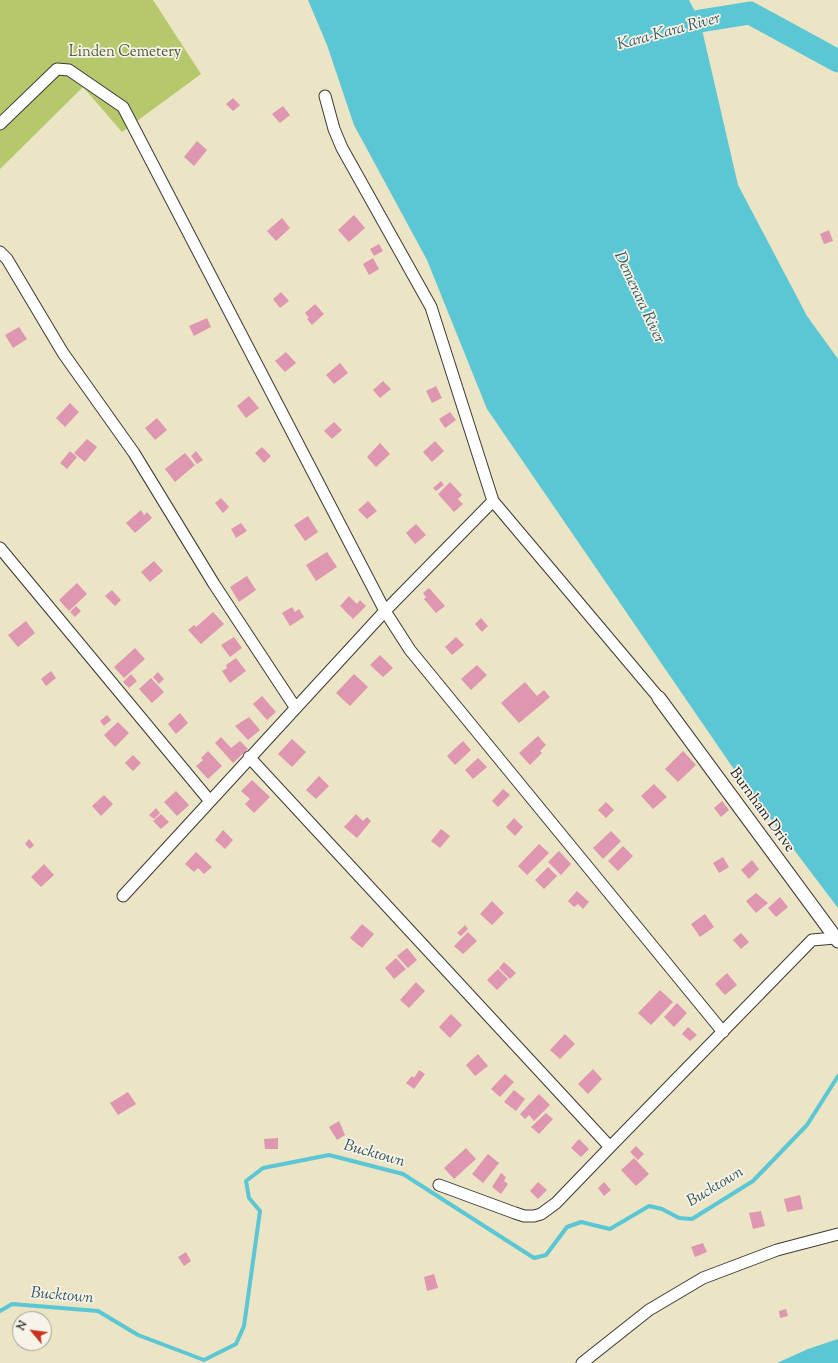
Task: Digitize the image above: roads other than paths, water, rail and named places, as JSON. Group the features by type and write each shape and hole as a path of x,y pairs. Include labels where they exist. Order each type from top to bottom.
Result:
{"street":[{"path":"0,124 58,69 69,70 123,107 385,611 410,650 723,1032"},
{"path":"325,96 334,129 342,148 431,307 493,501 659,698"},
{"path":"0,252 7,259 63,353 134,453 214,584 296,707"},
{"path":"123,896 249,757 385,611 493,501"},
{"path":"0,548 210,800"},
{"name":"Burnham Drive","path":"659,698 836,940"},
{"path":"249,757 610,1147"},
{"path":"439,1184 524,1216 541,1214 556,1203 812,940 836,940"},
{"path":"582,1363 649,1310 703,1278 777,1250 838,1234"}],"water":[{"name":"Demerara River","path":"308,0 689,0 700,21 738,185 807,316 838,359 838,908 742,781 487,409 427,260 354,125 327,45"},
{"path":"838,1339 838,1363 777,1363 808,1349"}],"waterway":[{"name":"Kara-Kara River","path":"670,31 700,21 750,13 838,61"},
{"name":"Bucktown","path":"0,1311 12,1304 98,1311 138,1335 204,1360 236,1344 244,1326 260,1211 249,1198 246,1181 263,1168 329,1155 403,1174 534,1258 546,1255 567,1227 581,1222 610,1229 649,1206 662,1209 679,1218 692,1219 753,1181 807,1125 838,1076"}],"park label":[{"name":"Linden Cemetery","path":"125,53"}]}
